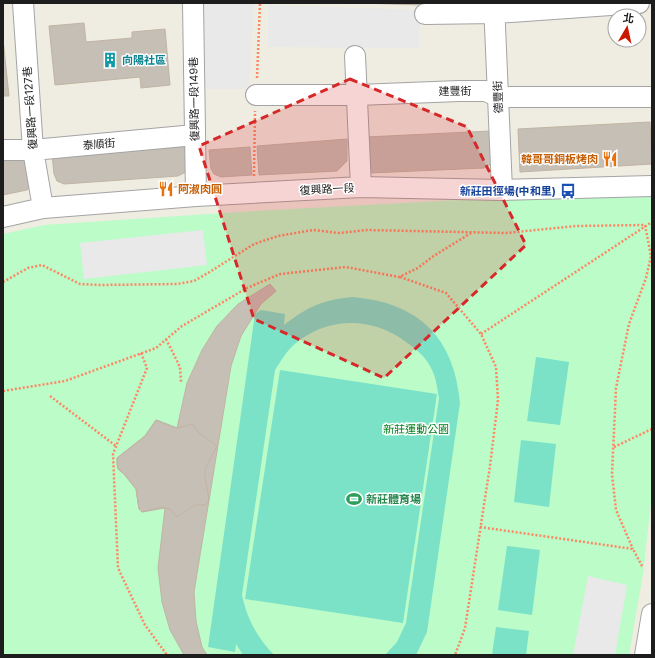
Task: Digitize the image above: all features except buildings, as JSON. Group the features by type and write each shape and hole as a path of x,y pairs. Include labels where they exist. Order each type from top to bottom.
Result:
{"street":[{"name":"復興路一段149巷","path":"193,3 196,196"},
{"path":"425,14 495,8 639,3"},
{"name":"復興路一段127巷","path":"23,5 32,150 43,208"},
{"name":"德豐街","path":"495,8 502,190"},
{"path":"355,56 358,95 360,187"},
{"name":"建豐街","path":"256,95 358,95 486,91 498,97 652,97"},
{"name":"泰順街","path":"3,150 32,150 194,135"},
{"name":"復興路一段","path":"3,217 43,208 196,196 360,187 502,190 652,186"},
{"path":"645,655 652,614"}],"path":[{"path":"482,334 652,222"},
{"path":"3,282 28,268 42,265 80,284 177,284 194,281 254,244 278,236 313,230 339,233 367,230 506,233 576,226 646,225"},
{"path":"643,568 616,510 612,474 616,388 629,324 646,278 651,256 646,225"},
{"path":"399,277 418,268 432,256 471,232"},
{"path":"3,391 65,381 156,348 182,326 247,288 280,274 346,267 399,277 446,293 482,334 496,366 498,400 465,628 455,655"},
{"path":"166,339 180,367 181,382"},
{"path":"140,354 147,368 113,454 118,568 145,625 167,655"},
{"path":"50,396 116,446"},
{"path":"613,448 652,429"},
{"path":"480,527 633,549"}],"highlighted area":[{"path":"350,79 467,127 526,245 384,378 254,319 199,146"}],"green space":[{"name":"新莊運動公園","path":"652,194 652,493 643,574 629,655 3,655 3,234 44,225 254,211 458,200"},
{"path":"353,297 397,307 414,316 429,328 441,342 450,359 456,380 460,403 427,632 416,655 385,655 397,642 406,623 439,398 436,382 433,371 424,357 406,342 380,328 365,324 351,323 337,324 322,328 309,334 290,349 275,370 242,595 250,620 258,634 274,655 243,655 236,644 235,652 208,647 255,314 261,310 285,314 284,325 316,305 333,300"},
{"path":"536,357 569,362 560,425 527,421"},
{"path":"280,370 437,394 403,623 245,599"},
{"path":"521,440 556,444 549,507 514,502"},
{"path":"507,546 540,550 532,615 498,610"},
{"path":"496,627 529,631 526,655 492,655"}],"shaded area":[{"path":"201,3 254,3 249,89 201,89"},
{"path":"268,3 271,5 419,10 419,48 268,47"},
{"path":"203,230 207,265 84,279 80,243"},
{"path":"588,576 627,585 615,655 573,655"}],"place":[{"name":"向陽社區","path":"110,60"},
{"name":"韓哥哥銅板烤肉","path":"610,159"},
{"name":"阿淑肉圓","path":"166,189"},
{"name":"新莊田徑場(中和里)","path":"568,191"},
{"name":"新莊體育場","path":"354,499"}]}
